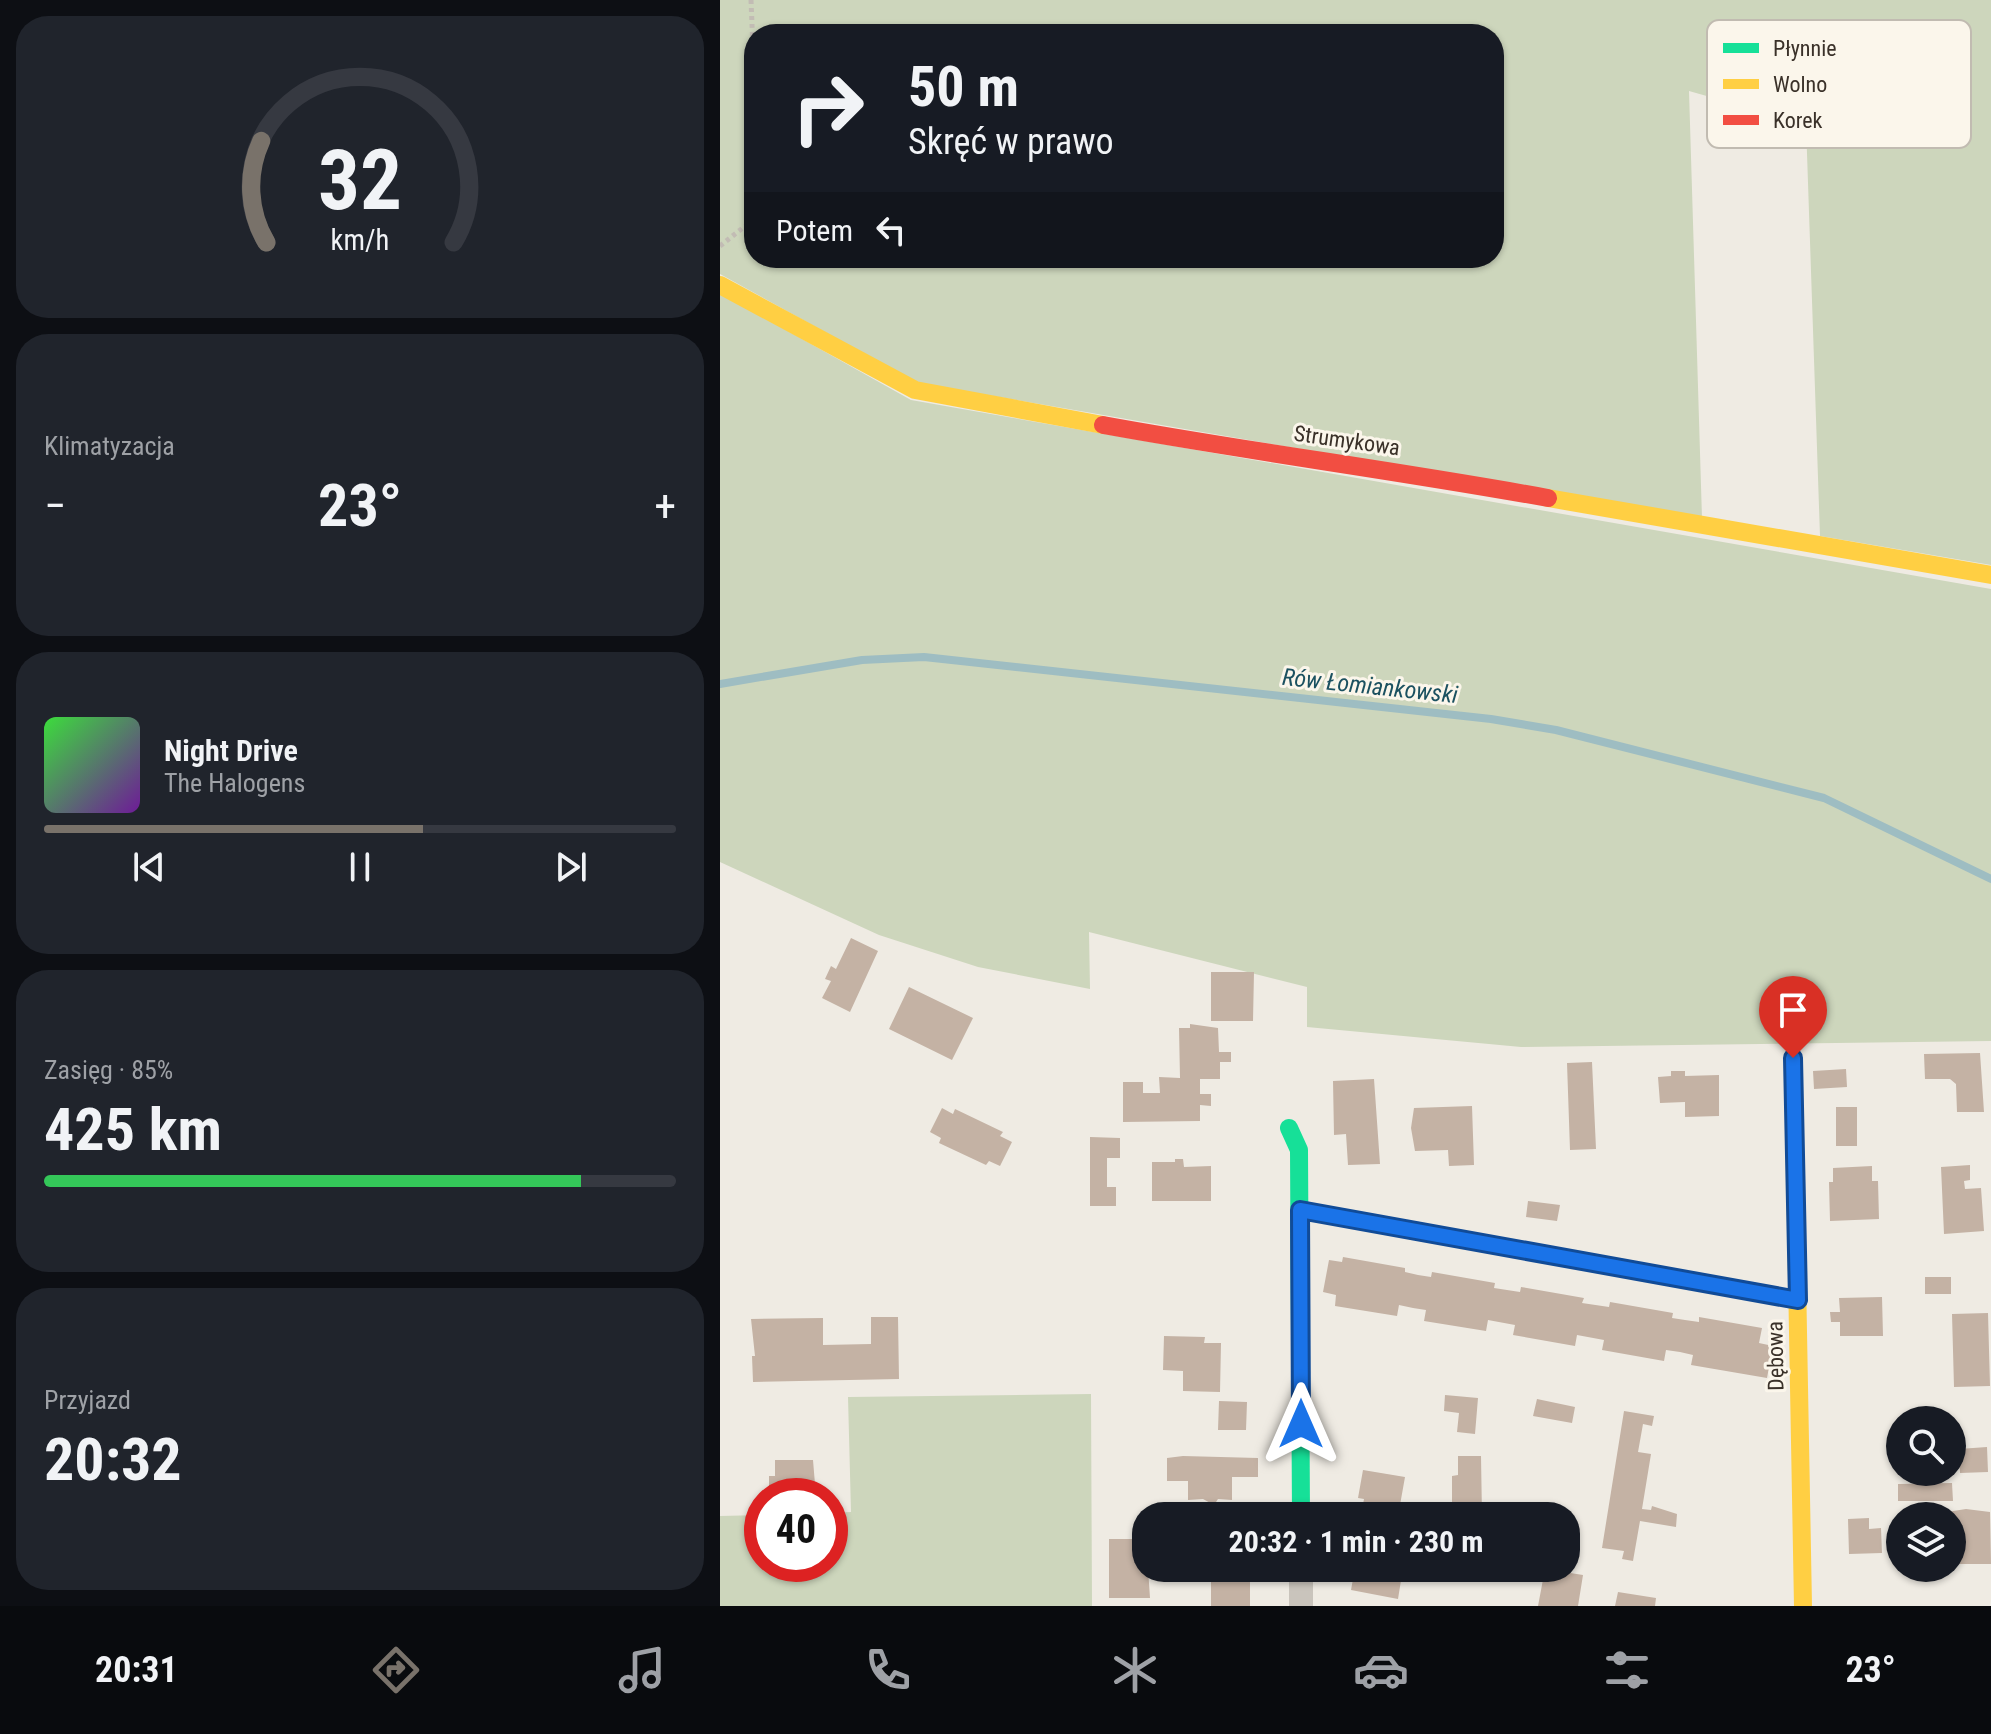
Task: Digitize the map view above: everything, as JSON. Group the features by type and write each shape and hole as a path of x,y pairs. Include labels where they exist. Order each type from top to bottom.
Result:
{"street":[{"name":"Strumykowa","path":"720,285 915,390 1244,451 1417,474 1729,532 1991,575"},
{"name":"Dębowa","path":"1793,1058 1803,1606"},
{"path":"1289,1128 1299,1150 1301,1502"},
{"path":"1301,1582 1301,1606"}],"lane":[{"path":"1300,1210 1798,1300"}],"path":[{"path":"751,0 752,24"},
{"path":"720,246 744,227"}],"green space":[{"path":"720,0 1991,0 1991,565 1820,536 1807,148 1971,148 1971,20 1707,20 1707,96 1689,91 1702,518 917,383 720,274"},
{"path":"720,293 911,400 1991,589 1991,1041 1521,1047 1307,1027 1307,987 1089,932 1090,989 978,967 879,935 720,862"},
{"path":"1091,1394 1092,1606 720,1606 720,1516 744,1515 744,1582 848,1582 848,1512 851,1512 848,1397"}],"building":[{"path":"851,938 878,951 850,1012 822,998 831,981 825,979 831,966 836,969"},
{"path":"1211,972 1254,972 1253,1021 1211,1021"},
{"path":"909,987 973,1018 952,1060 889,1029"},
{"path":"1190,1024 1218,1028 1219,1052 1231,1052 1231,1062 1220,1062 1220,1079 1200,1079 1200,1094 1211,1094 1211,1106 1200,1105 1200,1121 1123,1122 1123,1082 1143,1082 1143,1093 1160,1093 1159,1077 1180,1078 1179,1028 1190,1028"},
{"path":"1980,1053 1984,1112 1957,1112 1956,1084 1950,1079 1925,1079 1924,1054"},
{"path":"1592,1062 1596,1149 1570,1150 1567,1063"},
{"path":"1846,1069 1847,1087 1814,1089 1813,1071"},
{"path":"1671,1071 1685,1071 1685,1076 1719,1075 1719,1116 1685,1117 1685,1102 1660,1103 1658,1077 1671,1076"},
{"path":"1374,1079 1380,1164 1348,1165 1346,1134 1334,1135 1333,1081"},
{"path":"1472,1106 1474,1165 1449,1166 1448,1150 1415,1151 1411,1128 1414,1108"},
{"path":"1836,1107 1857,1107 1857,1146 1836,1146"},
{"path":"942,1108 953,1114 955,1109 1003,1132 1000,1136 1012,1142 1000,1166 989,1161 986,1165 939,1143 941,1138 930,1132"},
{"path":"1090,1137 1120,1138 1120,1158 1107,1158 1107,1187 1116,1187 1116,1206 1090,1206"},
{"path":"1175,1159 1183,1159 1184,1167 1211,1166 1211,1201 1152,1201 1152,1162 1175,1162"},
{"path":"1970,1165 1970,1180 1964,1181 1965,1189 1981,1188 1984,1231 1944,1234 1941,1167"},
{"path":"1872,1166 1872,1181 1878,1181 1879,1219 1830,1221 1829,1182 1833,1182 1833,1168"},
{"path":"1528,1201 1560,1205 1557,1221 1526,1217"},
{"path":"1343,1257 1405,1268 1405,1272 1418,1275 1431,1277 1432,1272 1495,1283 1494,1288 1520,1292 1521,1287 1584,1298 1582,1303 1609,1307 1610,1302 1673,1313 1672,1318 1699,1322 1699,1317 1762,1328 1759,1343 1773,1346 1767,1378 1691,1365 1693,1355 1680,1352 1666,1350 1664,1361 1602,1350 1604,1340 1577,1335 1575,1346 1513,1335 1515,1325 1488,1320 1486,1331 1424,1321 1426,1310 1399,1305 1397,1316 1335,1306 1336,1295 1323,1292 1329,1260 1342,1262"},
{"path":"1925,1277 1951,1277 1951,1294 1925,1294"},
{"path":"1882,1297 1883,1336 1840,1336 1840,1322 1831,1322 1830,1312 1840,1312 1839,1298"},
{"path":"1988,1313 1990,1386 1954,1387 1952,1314"},
{"path":"871,1317 898,1317 899,1379 753,1382 752,1356 755,1356 751,1319 823,1318 823,1345 871,1344"},
{"path":"1164,1336 1205,1337 1204,1343 1221,1343 1220,1392 1183,1391 1183,1371 1163,1370"},
{"path":"1445,1395 1478,1398 1475,1434 1457,1432 1459,1413 1444,1411"},
{"path":"1537,1399 1575,1407 1572,1423 1533,1416"},
{"path":"1219,1401 1247,1402 1246,1430 1218,1430"},
{"path":"1624,1411 1654,1416 1652,1426 1643,1424 1638,1452 1651,1454 1642,1509 1651,1510 1652,1506 1677,1514 1676,1527 1640,1521 1633,1561 1622,1559 1624,1551 1602,1548"},
{"path":"1987,1447 1988,1472 1966,1473 1966,1448"},
{"path":"1458,1456 1481,1456 1482,1502 1452,1502 1452,1476 1458,1475"},
{"path":"1167,1458 1258,1458 1258,1477 1232,1477 1232,1500 1188,1500 1188,1481 1167,1481"},
{"path":"775,1460 813,1460 814,1478 769,1478 775,1476"},
{"path":"1363,1470 1405,1477 1401,1502 1363,1502 1364,1499 1358,1498"},
{"path":"1898,1486 1952,1486 1953,1501 1898,1501"},
{"path":"1966,1509 1990,1512 1991,1564 1966,1564"},
{"path":"1869,1518 1869,1529 1881,1528 1882,1553 1849,1554 1848,1519"},
{"path":"1109,1539 1132,1539 1132,1582 1149,1582 1150,1598 1109,1598"},
{"path":"1580,1575 1583,1575 1578,1606 1538,1606 1543,1582 1580,1582"},
{"path":"1211,1582 1250,1582 1250,1606 1211,1606"},
{"path":"1352,1582 1401,1582 1398,1599 1351,1590"},
{"path":"1618,1592 1656,1598 1655,1606 1615,1606"}],"waterway":[{"name":"Rów Łomiankowski","path":"720,684 862,660 924,657 1491,719 1556,730 1824,798 1991,879"}],"traffic: fast":[{"path":"1289,1128 1299,1150 1301,1502"}],"traffic: slow":[{"path":"720,285 915,390 1103,425"},
{"path":"1548,498 1991,575"},
{"path":"1793,1058 1803,1606"}],"traffic: jam":[{"path":"1103,425 1548,498"}],"route":[{"path":"1301,1424 1300,1210 1798,1300 1793,1058"}]}
